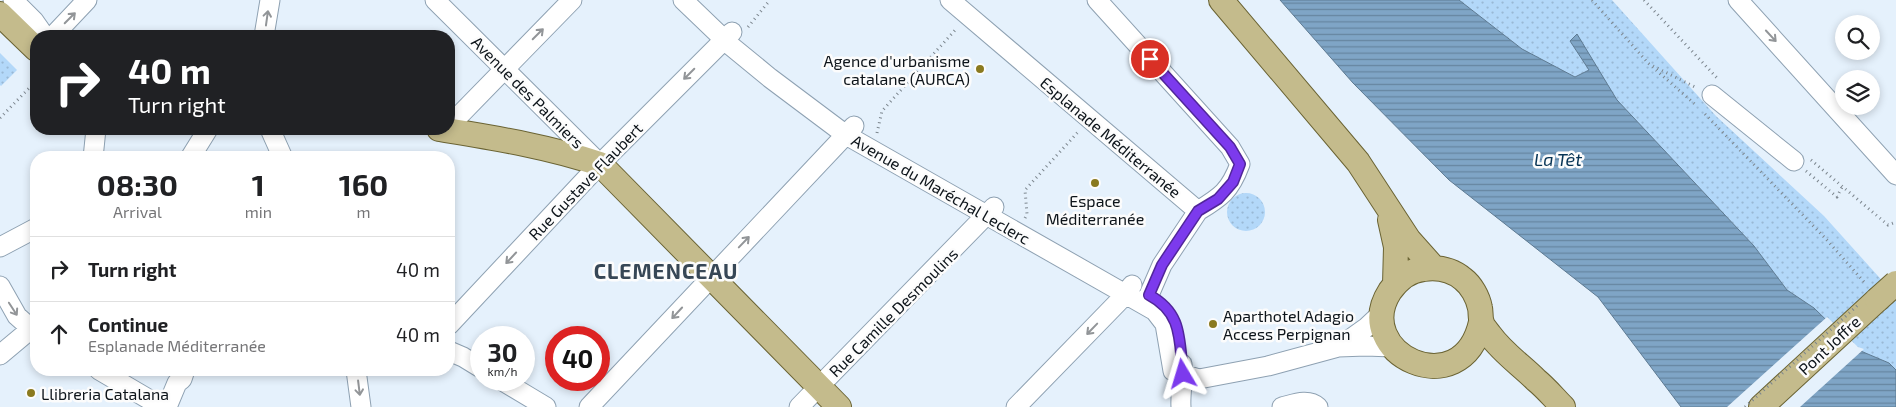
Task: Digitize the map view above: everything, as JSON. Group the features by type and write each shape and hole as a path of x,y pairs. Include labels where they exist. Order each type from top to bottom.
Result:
{"main road":[{"path":"1204,0 1265,69 1358,162"},
{"path":"1221,0 1358,162 1409,240 1434,268"},
{"path":"0,14 30,43"},
{"path":"455,130 566,152 600,164 710,278 839,407"},
{"path":"1387,209 1396,247 1395,284"},
{"path":"1434,268 1450,271 1464,279 1474,291 1480,306 1481,322 1473,345 1465,354 1447,364 1427,366 1408,360 1392,347 1386,336 1382,312 1386,297 1395,284 1406,275 1420,269 1434,268"},
{"name":"Pont Joffre","path":"1761,407 1896,283"},
{"path":"1481,322 1498,346 1537,380 1563,407"},
{"path":"1465,354 1490,358 1523,368"}],"street":[{"path":"59,30 87,0"},
{"path":"265,30 270,0"},
{"name":"Avenue des Palmiers","path":"435,0 600,164"},
{"path":"455,118 572,0"},
{"name":"Avenue du Maréchal Leclerc","path":"683,0 731,37"},
{"name":"Avenue du Maréchal Leclerc","path":"699,0 770,78 850,130 1129,290 1149,295 1170,311 1179,330 1183,374 1180,396 1181,407"},
{"name":"Esplanade Méditerranée","path":"950,0 1198,211"},
{"path":"1097,0 1230,147 1240,164 1233,182 1218,199 1198,211 1162,265 1149,295"},
{"path":"1738,0 1896,175"},
{"path":"23,2 40,30"},
{"name":"Rue Gustave Flaubert","path":"455,318 600,164 731,37"},
{"path":"1712,95 1794,161"},
{"path":"589,407 850,130"},
{"name":"Avenue du Maréchal Leclerc","path":"850,130 876,139 991,212 1022,223 1129,290 1155,311 1165,324 1173,371 1183,374"},
{"path":"94,151 95,135"},
{"path":"194,151 204,135"},
{"path":"273,135 280,151"},
{"name":"Rue Camille Desmoulins","path":"799,407 991,212"},
{"path":"0,247 30,231"},
{"path":"0,286 17,316 30,327"},
{"path":"1016,407 1129,290"},
{"path":"1338,347 1366,327 1382,312"},
{"path":"0,355 30,333"},
{"path":"1183,374 1199,379 1268,366 1338,347 1392,347"},
{"path":"455,354 470,361"},
{"path":"109,376 162,407"},
{"path":"167,407 177,383 183,376"},
{"path":"357,376 361,407"},
{"path":"519,391 546,407"},
{"path":"1282,407 1312,404"}],"path":[{"path":"731,37 770,0"},
{"path":"1592,0 1648,63 1698,108 1759,169 1825,238 1859,277"},
{"path":"876,139 882,111 968,16"},
{"path":"1648,63 1712,95"},
{"path":"0,118 30,87"},
{"path":"1022,223 1027,214 1025,190 1090,120"},
{"path":"1794,161 1837,197 1842,187"},
{"path":"1746,407 1860,304"}],"shaded area":[{"path":"1459,0 1612,0 1716,116 1824,216 1896,296 1896,370 1889,363 1856,349 1814,308 1787,290 1754,246 1617,100 1577,35 1570,41 1589,70 1575,77 1522,49"},
{"path":"0,53 17,70 1,86 0,85"},
{"path":"1246,193 1259,199 1265,212 1259,225 1246,231 1233,225 1227,212 1233,199"}],"water":[{"name":"La Têt","path":"1280,0 1459,0 1522,49 1575,77 1589,70 1570,41 1577,34 1617,100 1754,246 1787,290 1814,308 1856,349 1889,363 1896,370 1896,407 1681,407 1598,297 1449,180 1353,83"}],"pier":[{"path":"1827,317 1858,347 1864,349 1800,407 1727,407"}],"place":[{"name":"Agence d'urbanisme catalane (AURCA)","path":"980,69"},
{"name":"Espace Méditerranée","path":"1095,183"},
{"name":"Aparthotel Adagio Access Perpignan","path":"1213,324"},
{"name":"Llibreria Catalana","path":"31,393"}],"district":[{"name":"CLEMENCEAU","path":"666,270"}],"route":[{"path":"1150,59 1230,147 1240,164 1233,182 1218,199 1198,211 1162,265 1149,295 1170,311 1179,330 1183,374"}]}
